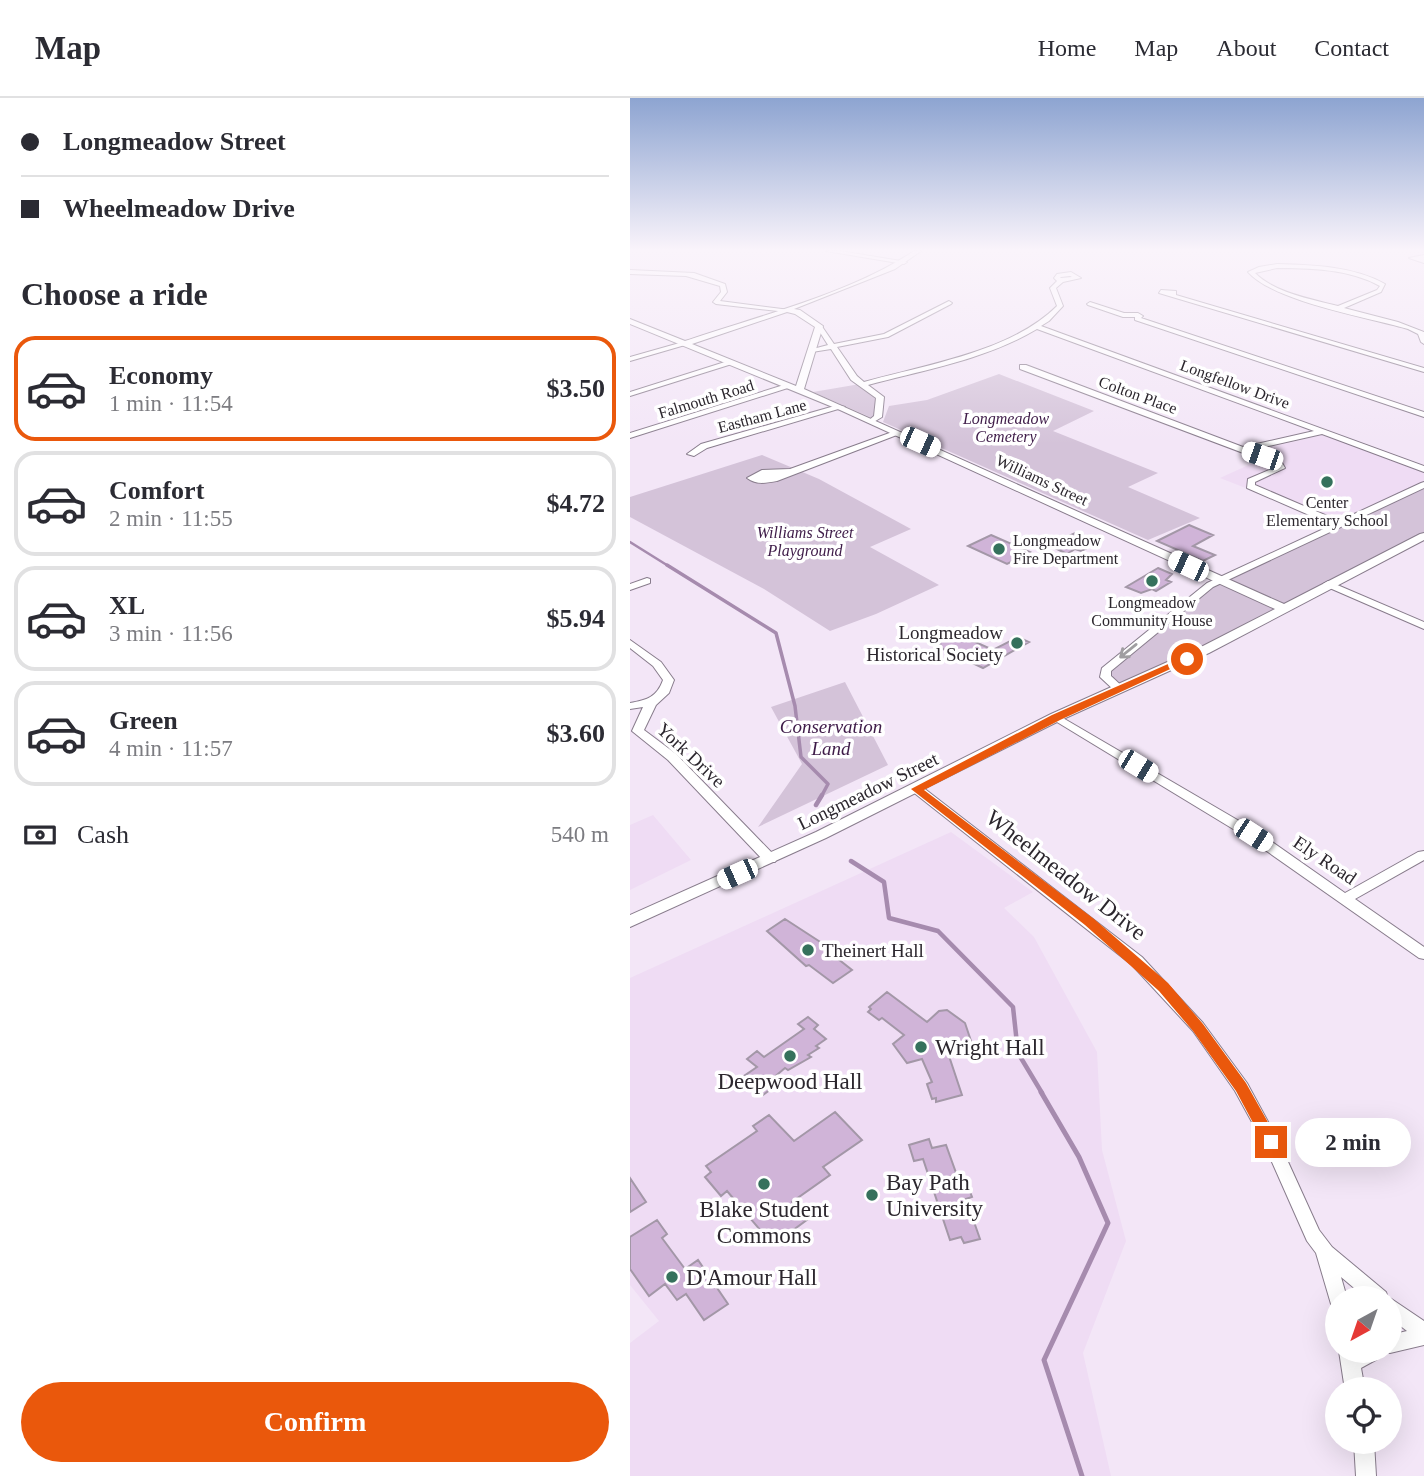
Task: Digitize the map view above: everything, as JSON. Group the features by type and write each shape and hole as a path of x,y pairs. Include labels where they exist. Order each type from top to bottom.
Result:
{"main road":[{"path":"683,344 771,315"},
{"path":"795,388 819,327 803,315"},
{"name":"Williams Street","path":"630,321 841,407 1283,608"},
{"name":"Longmeadow Street","path":"630,921 770,859 916,789 1056,717 1205,650 1424,536"}],"street":[{"path":"812,350 886,336 926,315"},
{"path":"863,384 967,355 1037,326 1051,315"},
{"path":"1139,315 1137,319 1424,415"},
{"path":"1241,315 1424,370"},
{"path":"1365,315 1422,333 1424,342"},
{"name":"Longfellow Drive","path":"1037,326 1424,469"},
{"path":"819,327 853,378 881,399 878,418 872,421"},
{"path":"630,359 683,344"},
{"path":"630,394 731,363"},
{"name":"Colton Place","path":"1023,367 1282,467 1255,479 1249,485 1340,525"},
{"name":"Falmouth Road","path":"630,436 795,388"},
{"name":"Eastham Lane","path":"691,453 704,446 841,407"},
{"path":"1243,450 1321,432"},
{"path":"792,471 898,433"},
{"path":"1119,689 1105,677 1106,670 1201,592 1221,580 1424,485"},
{"path":"630,587 647,581"},
{"path":"1328,584 1424,626"},
{"name":"York Drive","path":"630,643 669,677 665,691 651,703 634,728 672,757 770,859"},
{"path":"630,706 651,703"},
{"name":"Ely Road","path":"1056,717 1253,835 1424,954"},
{"name":"Wheelmeadow Drive","path":"916,789 1089,922 1163,987 1198,1027 1241,1087 1271,1142 1313,1235 1324,1250 1334,1286"},
{"path":"1346,898 1423,855"},
{"path":"1324,1250 1365,1286"},
{"path":"1402,1317 1424,1334"},
{"path":"1402,1340 1424,1334"},
{"path":"1364,1454 1366,1476"}],"shaded area":[{"name":"Center Elementary School","path":"1322,435 1424,469 1424,485 1340,525 1220,478 1266,457 1259,452 1262,449"},
{"path":"653,815 691,860 630,890 630,825"},
{"name":"Bay Path University","path":"951,832 1033,892 1004,908 1034,937 1097,1052 1102,1150 1126,1241 1083,1353 1111,1476 630,1476 630,1343 659,1321 630,1285 630,978"}],"green space":[{"name":"Longmeadow Cemetery","path":"999,374 1094,411 1053,431 1158,473 1128,487 1200,518 1148,540 883,422 889,406 927,400"},
{"path":"860,384 879,399 876,417 872,418 813,392"},
{"name":"Williams Street Playground","path":"762,455 819,479 911,529 870,547 939,585 876,614 830,631 764,589 630,517 630,497"},
{"path":"1424,485 1424,536 1119,689 1106,670 1201,592"},
{"name":"Conservation Land","path":"845,682 888,765 758,827 802,764 771,707"}],"building":[{"path":"1189,525 1213,535 1193,546 1215,555 1203,561 1157,541"},
{"path":"1075,533 1096,544 1081,551 1075,549 1067,554 1049,545"},
{"name":"Longmeadow Fire Department","path":"991,535 1030,552 1007,564 968,546"},
{"name":"Longmeadow Community House","path":"1158,568 1172,574 1166,580 1171,582 1156,591 1152,589 1141,593 1126,587"},
{"path":"953,632 993,650 1018,637 1029,642 983,668 937,646 940,644 936,642 940,638"},
{"name":"Theinert Hall","path":"785,919 831,949 828,951 852,970 833,983 809,965 806,966 767,931"},
{"name":"Wright Hall","path":"887,992 927,1022 939,1011 947,1010 965,1023 971,1041 965,1047 947,1050 962,1095 936,1102 936,1098 932,1099 927,1084 932,1082 922,1059 907,1063 893,1044 904,1035 882,1018 879,1020 868,1012 871,1009 869,1007"},
{"name":"Deepwood Hall","path":"808,1017 818,1025 814,1029 826,1039 808,1055 811,1057 788,1070 785,1068 772,1079 778,1084 763,1095 744,1076 757,1067 747,1059 757,1051 764,1057 804,1029 798,1024"},
{"name":"Blake Student Commons","path":"835,1112 862,1140 823,1167 830,1175 792,1202 808,1219 773,1245 727,1191 721,1196 705,1177 711,1172 706,1166 757,1131 753,1126 769,1115 794,1141"},
{"path":"929,1139 932,1148 946,1145 959,1181 965,1179 972,1197 966,1199 980,1239 964,1243 961,1237 950,1240 923,1159 914,1161 909,1145"},
{"path":"630,1178 646,1202 630,1212"},
{"name":"D'Amour Hall","path":"657,1220 667,1234 662,1238 685,1269 698,1260 728,1304 704,1320 686,1294 677,1300 665,1284 649,1296 630,1269 630,1237"}],"waterway":[{"path":"630,542 670,567"},
{"path":"667,565 776,633 795,706 801,757 828,784 821,797"},
{"path":"816,805 822,795"},
{"path":"851,861 884,882 889,918 938,931 1013,1007 1018,1053 1042,1093"},
{"path":"1041,1092 1079,1157 1108,1223 1044,1360 1082,1476"}],"place":[{"name":"Center Elementary School","path":"1327,482"},
{"name":"Longmeadow Fire Department","path":"999,549"},
{"name":"Longmeadow Community House","path":"1152,581"},
{"name":"Longmeadow Historical Society","path":"1017,643"},
{"name":"Theinert Hall","path":"808,950"},
{"name":"Wright Hall","path":"921,1047"},
{"name":"Deepwood Hall","path":"790,1056"},
{"name":"Blake Student Commons","path":"764,1184"},
{"name":"Bay Path University","path":"872,1195"},
{"name":"D'Amour Hall","path":"672,1277"}],"route":[{"path":"1187,659 1056,717 916,789 1138,961 1198,1027 1241,1087 1271,1142"}]}
